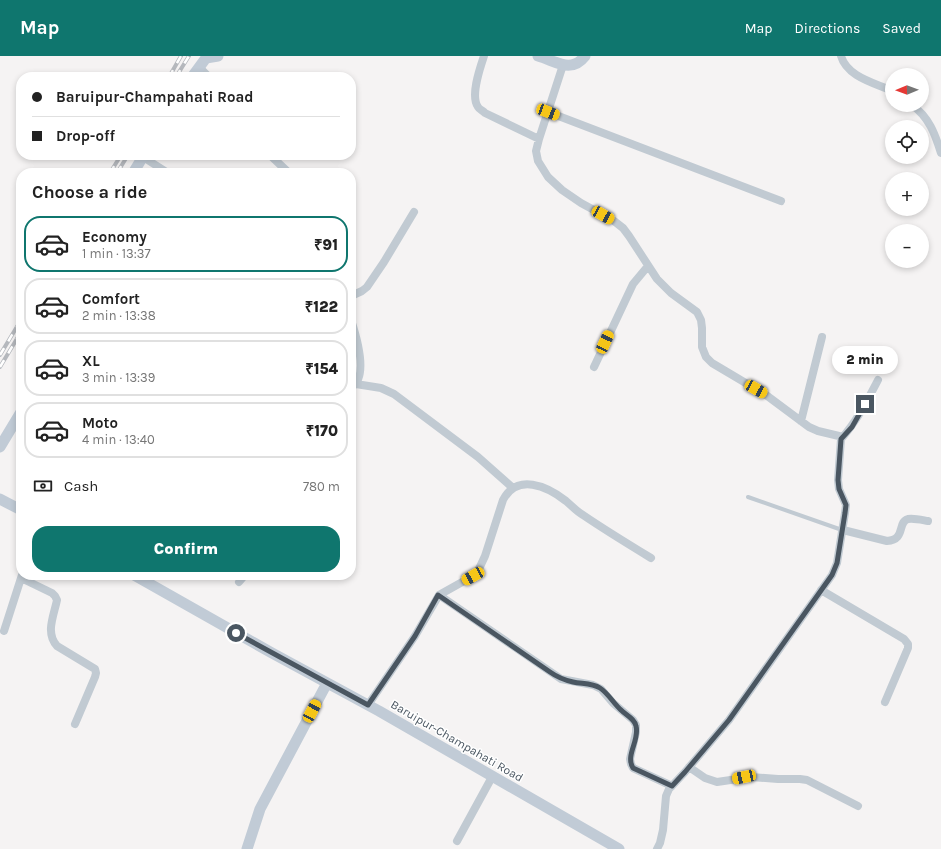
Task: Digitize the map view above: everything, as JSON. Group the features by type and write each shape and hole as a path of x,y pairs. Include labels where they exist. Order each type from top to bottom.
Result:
{"main road":[{"path":"196,72 204,61 218,56"},
{"path":"538,56 563,65 573,66 585,56"},
{"path":"0,447 16,420"},
{"path":"0,499 16,507"},
{"name":"Baruipur-Champahati Road","path":"143,580 213,621 368,705 619,849"},
{"path":"247,849 260,809 327,683"}],"street":[{"path":"484,56 475,90 475,102 478,108 485,113 539,139"},
{"path":"841,56 842,61 854,74 885,88"},
{"path":"204,61 207,72"},
{"path":"563,65 536,151 538,161 548,177 562,190 581,203 614,221 622,228 629,236 657,279 671,293 696,312 701,320 702,347 706,357 712,363 766,395 808,427 839,436 841,439"},
{"path":"548,112 780,201"},
{"path":"921,112 939,138 941,153"},
{"path":"150,160 161,168"},
{"path":"275,160 284,168"},
{"path":"356,294 362,291 367,286 384,262 414,212"},
{"path":"594,367 633,284 648,266"},
{"path":"356,336 360,357 360,369 356,379"},
{"path":"801,421 822,337"},
{"path":"657,849 663,830 666,796 672,786 729,720 832,575 837,563 846,505 839,489 838,480 841,439 852,427 878,380"},
{"path":"356,386 381,388 394,394 478,457 513,488"},
{"path":"368,705 415,636 438,595 473,576 478,571 485,556 503,500 507,492 513,488 519,485 529,484 554,493 566,501 580,514 651,558"},
{"path":"843,530 887,541 896,539 900,535 903,523 906,520 928,520"},
{"path":"4,631 20,580"},
{"path":"27,580 52,593 57,600 50,628 53,642 56,646 95,668 95,677 75,724"},
{"path":"821,590 904,639 908,644 908,648 885,702"},
{"path":"438,595 561,679 593,685 601,689 613,703 633,720 636,725 636,732 630,759 633,768 672,786"},
{"path":"689,768 705,778 717,782 750,777 807,780 858,806"},
{"path":"457,841 492,777"}],"lane":[{"path":"748,497 843,530"}],"railway":[{"path":"172,72 181,56"},
{"path":"179,72 189,56"},
{"path":"113,168 118,160"},
{"path":"120,168 125,160"},
{"path":"0,355 16,328"},
{"path":"0,367 16,340"}],"route":[{"path":"236,633 368,705 415,636 438,595 561,679 593,685 601,689 613,703 633,720 636,725 636,732 630,759 633,768 672,786 729,720 832,575 837,563 841,545 846,505 839,489 838,480 841,439 852,427 865,404"}]}
